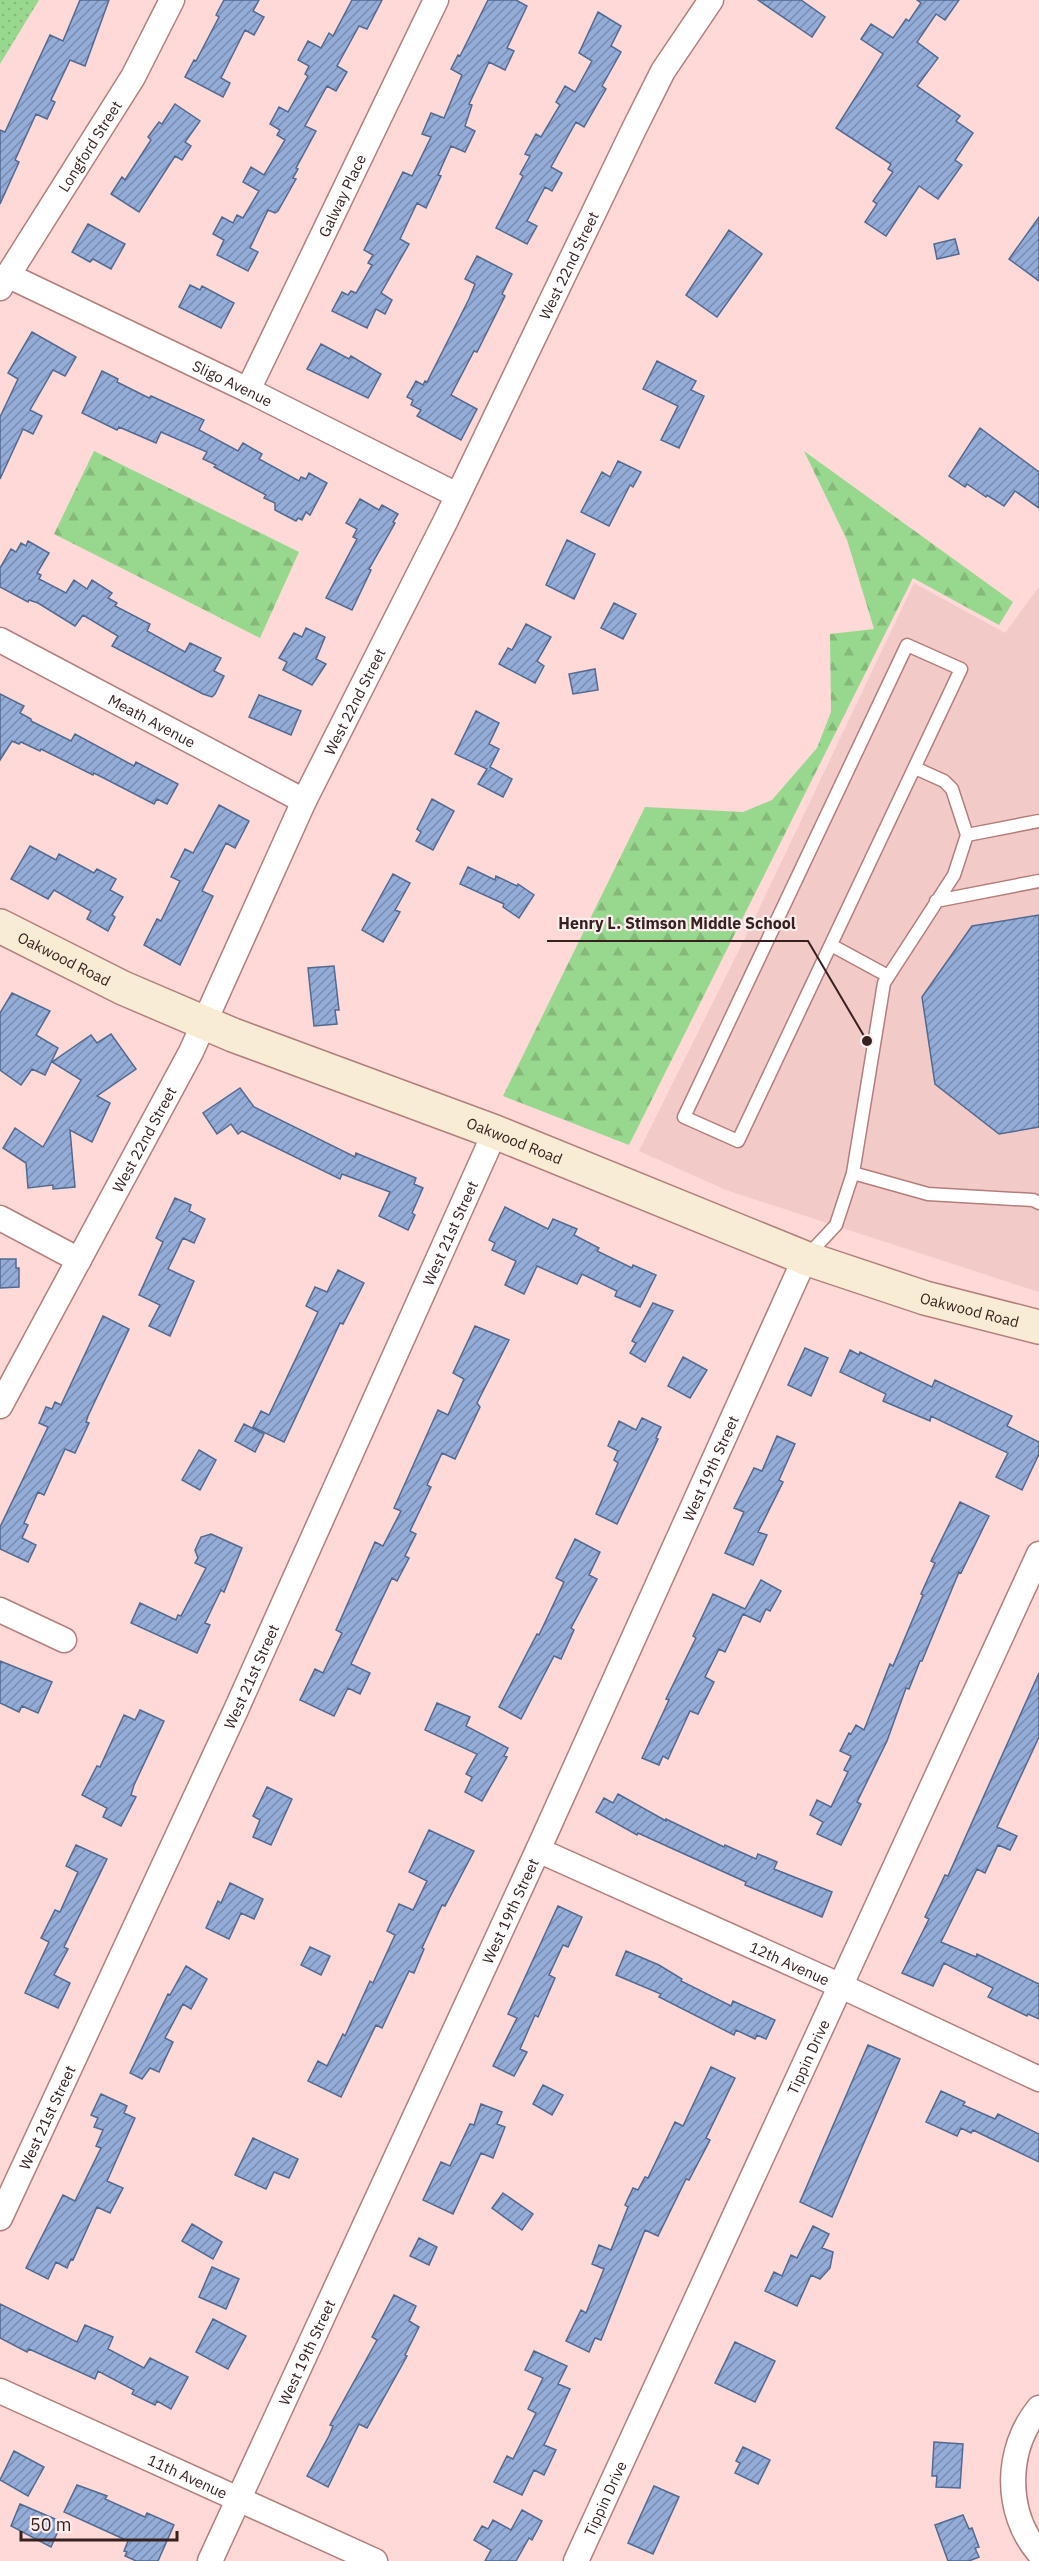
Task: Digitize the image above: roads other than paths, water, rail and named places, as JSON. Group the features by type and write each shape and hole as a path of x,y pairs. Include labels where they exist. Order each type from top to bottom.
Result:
{"main road":[{"name":"Oakwood Road","path":"0,926 114,984 206,1023 495,1132 805,1258 924,1298 1039,1327"}],"street":[{"name":"Longford Street","path":"3,281 133,77 172,0"},
{"name":"Galway Place","path":"248,390 436,0"},
{"name":"West 22nd Street","path":"0,1406 206,1023 304,801 381,651 658,81 711,0"},
{"name":"Sligo Avenue","path":"3,281 248,390 457,495"},
{"name":"Meath Avenue","path":"0,640 304,801"},
{"name":"West 21st Street","path":"0,2218 240,1701 495,1132"},
{"path":"0,1218 79,1260"},
{"name":"West 19th Street","path":"210,2561 538,1850 805,1258"},
{"name":"Tippin Drive","path":"576,2561 1039,1554"},
{"path":"0,1610 64,1640"},
{"name":"12th Avenue","path":"538,1850 839,1985 1039,2079"},
{"name":"11th Avenue","path":"0,2391 375,2561"},
{"path":"1039,2408 1030,2419 1017,2447 1013,2482 1016,2515 1030,2542 1039,2553"}],"lane":[{"path":"908,645 961,669 915,768 738,1142 684,1116 908,645"},
{"path":"805,1258 836,1225 852,1173 884,983 954,875 967,835 952,789 944,781 915,768"},
{"path":"967,835 1039,821"},
{"path":"936,901 1039,881"},
{"path":"831,945 888,976"},
{"path":"852,1173 928,1194 1033,1200 1039,1203"}],"place":[{"name":"Henry L. Stimson Middle School","path":"867,1041"}]}
